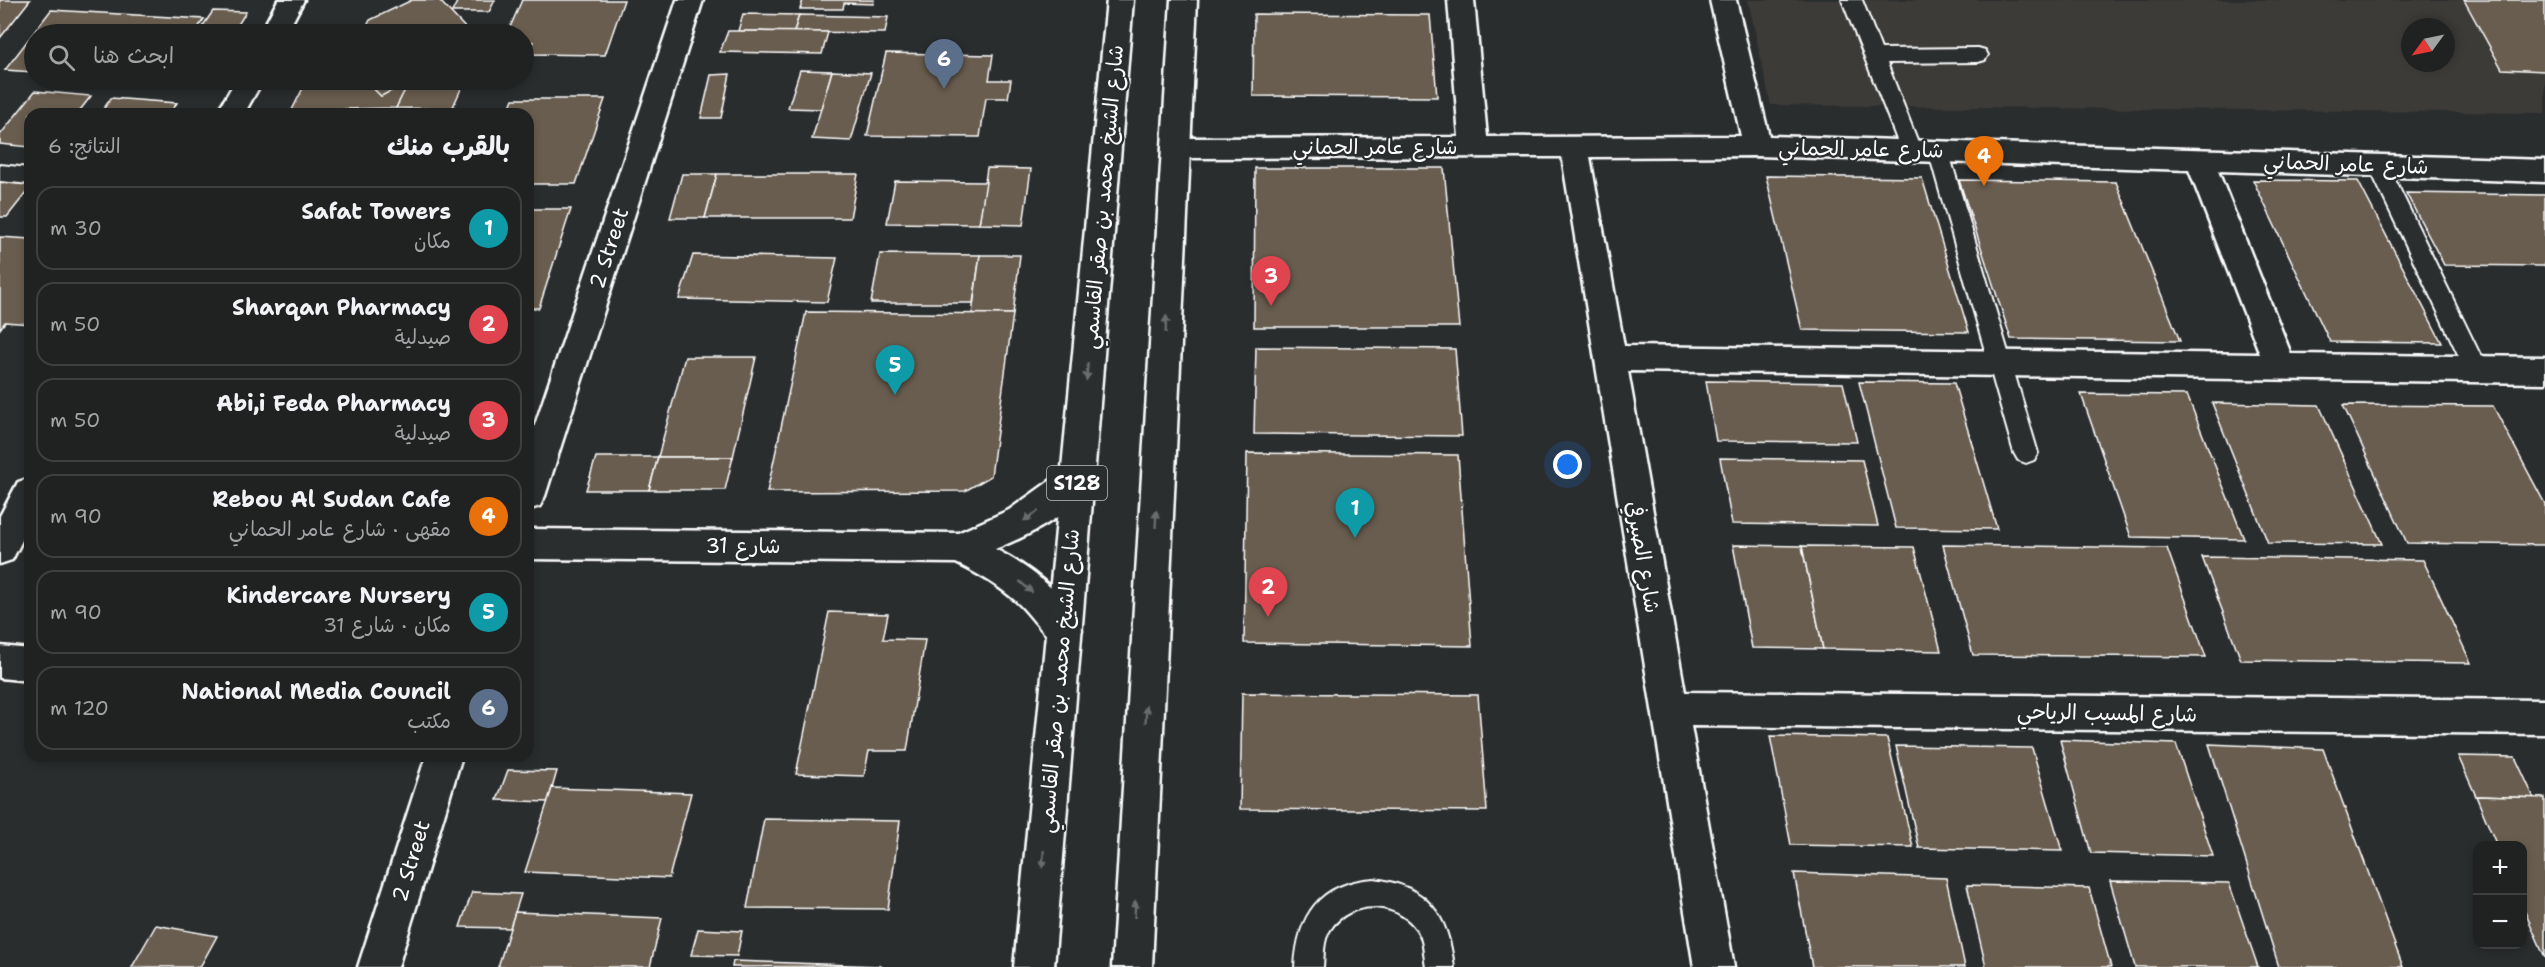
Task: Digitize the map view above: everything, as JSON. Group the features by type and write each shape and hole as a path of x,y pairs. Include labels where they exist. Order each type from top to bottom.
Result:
{"street":[{"path":"278,24 291,0"},
{"name":"2 Street","path":"534,478 690,0"},
{"name":"شارع الشيخ محمد بن صقر القاسمي","path":"1034,967 1120,0"},
{"path":"1132,967 1184,0"},
{"path":"1461,0 1474,147"},
{"path":"1723,0 1757,146"},
{"path":"233,108 243,90"},
{"name":"شارع الصيرفي","path":"1574,146 1714,967"},
{"name":"شارع عامر الحماني","path":"1176,148 1757,146 2198,158 2545,171"},
{"path":"2198,158 2281,367"},
{"path":"1609,358 2545,370"},
{"name":"شارع 31","path":"534,544 958,548 992,537 1023,522 1052,503 1077,480"},
{"path":"0,549 24,503"},
{"name":"شارع 31","path":"958,548 990,561 1018,580 1044,603 1064,630"},
{"path":"0,662 24,664"},
{"name":"شارع المسيب الرياحي","path":"1669,709 2545,717"},
{"name":"2 Street","path":"378,967 442,762"}],"lane":[{"path":"1852,0 1874,56 1924,150 1999,363 2026,453"},
{"path":"1874,56 1978,55"},
{"path":"2378,165 2476,369"},
{"path":"0,174 24,176"},
{"path":"1309,967 1311,940 1321,918 1339,902 1361,893 1385,893 1407,902 1426,919 1437,942 1440,967"}],"shaded area":[{"path":"1748,0 2545,0 2545,113 1771,105"}],"building":[{"path":"0,0 30,0 0,38"},
{"path":"412,0 439,0 462,24 368,24 370,20"},
{"path":"458,0 495,0 489,12 452,12"},
{"path":"522,0 624,0 605,55 534,54 534,24 511,24"},
{"path":"803,0 874,0 873,4 844,3 843,9 800,9"},
{"path":"2464,0 2545,0 2545,71 2502,69"},
{"path":"51,10 204,19 201,24 40,24"},
{"path":"213,11 246,12 238,24 204,24"},
{"path":"743,14 799,15 794,32 738,31"},
{"path":"1254,14 1430,15 1437,97 1253,96"},
{"path":"799,15 888,17 885,33 794,32"},
{"path":"728,31 828,32 822,54 720,52"},
{"path":"24,45 24,71 5,70"},
{"path":"886,53 993,55 989,80 1011,80 1008,98 986,98 980,137 867,136"},
{"path":"800,70 832,71 821,109 788,108"},
{"path":"832,71 871,73 851,141 812,139"},
{"path":"730,74 721,118 701,118 711,75"},
{"path":"302,90 375,90 381,96 393,90 405,90 396,108 293,108"},
{"path":"375,90 393,90 381,96"},
{"path":"405,90 461,90 452,108 396,108"},
{"path":"35,91 91,96 82,108 24,108 24,146 0,144 0,135"},
{"path":"111,98 177,103 173,108 104,108"},
{"path":"513,99 605,99 576,184 534,184 534,108 509,108"},
{"path":"987,168 1031,169 1023,225 979,224"},
{"path":"1255,168 1444,168 1459,327 1254,327"},
{"path":"682,174 717,174 705,218 670,218"},
{"path":"717,174 858,174 850,218 705,218"},
{"path":"1766,176 1922,178 1969,332 1802,330"},
{"path":"1959,180 2116,182 2180,341 2011,339"},
{"path":"2253,180 2358,181 2442,343 2330,342"},
{"path":"0,181 24,183 24,196 7,217 0,217"},
{"path":"895,181 986,182 979,224 887,223"},
{"path":"2406,193 2545,195 2545,266 2444,265"},
{"path":"534,209 571,209 539,308 534,308"},
{"path":"0,237 24,239 24,324 5,322 0,329"},
{"path":"880,254 980,255 973,303 871,303"},
{"path":"693,255 837,258 827,302 679,299"},
{"path":"980,255 1020,255 1013,314 972,314"},
{"path":"806,312 1013,314 991,476 965,491 767,492"},
{"path":"1256,347 1455,349 1462,436 1254,434"},
{"path":"685,357 756,357 733,457 658,457"},
{"path":"1706,381 1843,383 1857,442 1716,441"},
{"path":"1859,382 1954,383 1997,529 1896,528"},
{"path":"2081,394 2187,395 2244,539 2131,537"},
{"path":"2212,403 2319,405 2382,544 2268,543"},
{"path":"2343,405 2493,406 2545,504 2545,545 2407,543"},
{"path":"1247,453 1458,455 1472,646 1244,643"},
{"path":"596,457 658,457 649,490 586,490"},
{"path":"658,457 733,457 725,490 649,490"},
{"path":"1720,458 1862,460 1878,526 1732,524"},
{"path":"1733,545 1802,546 1823,649 1752,648"},
{"path":"1943,545 2167,548 2206,657 1973,655"},
{"path":"1802,546 1914,547 1941,651 1823,649"},
{"path":"2202,557 2423,560 2471,663 2241,660"},
{"path":"829,612 888,614 883,639 925,640 907,751 869,751 864,776 796,774"},
{"path":"1242,693 1478,695 1487,811 1240,809"},
{"path":"1770,736 1887,738 1913,847 1791,845"},
{"path":"2060,740 2176,744 2213,856 2091,853"},
{"path":"2209,744 2323,749 2403,967 2279,967"},
{"path":"1896,746 2032,748 2062,851 1919,848"},
{"path":"2458,756 2515,757 2534,798 2476,796"},
{"path":"508,770 557,771 548,802 497,800"},
{"path":"552,788 691,793 669,878 525,872"},
{"path":"2476,796 2545,798 2545,957 2527,916 2527,841 2495,841"},
{"path":"764,819 900,821 888,909 747,908"},
{"path":"1794,873 1946,878 1965,967 1812,967"},
{"path":"2110,881 2229,883 2258,967 2135,967"},
{"path":"1967,885 2089,888 2111,967 1986,967"},
{"path":"472,892 521,894 510,928 460,927"},
{"path":"515,912 662,918 650,967 498,967"},
{"path":"156,925 217,936 200,967 132,967"},
{"path":"698,929 742,931 737,956 691,955"},
{"path":"733,961 881,966 732,967"}],"place":[{"name":"National Media Council","path":"944,89"},
{"name":"Rebou Al Sudan Cafe","path":"1984,186"},
{"name":"Abi,i Feda Pharmacy","path":"1271,306"},
{"name":"Kindercare Nursery","path":"895,395"},
{"name":"Safat Towers","path":"1355,538"},
{"name":"Sharqan Pharmacy","path":"1268,617"}]}
